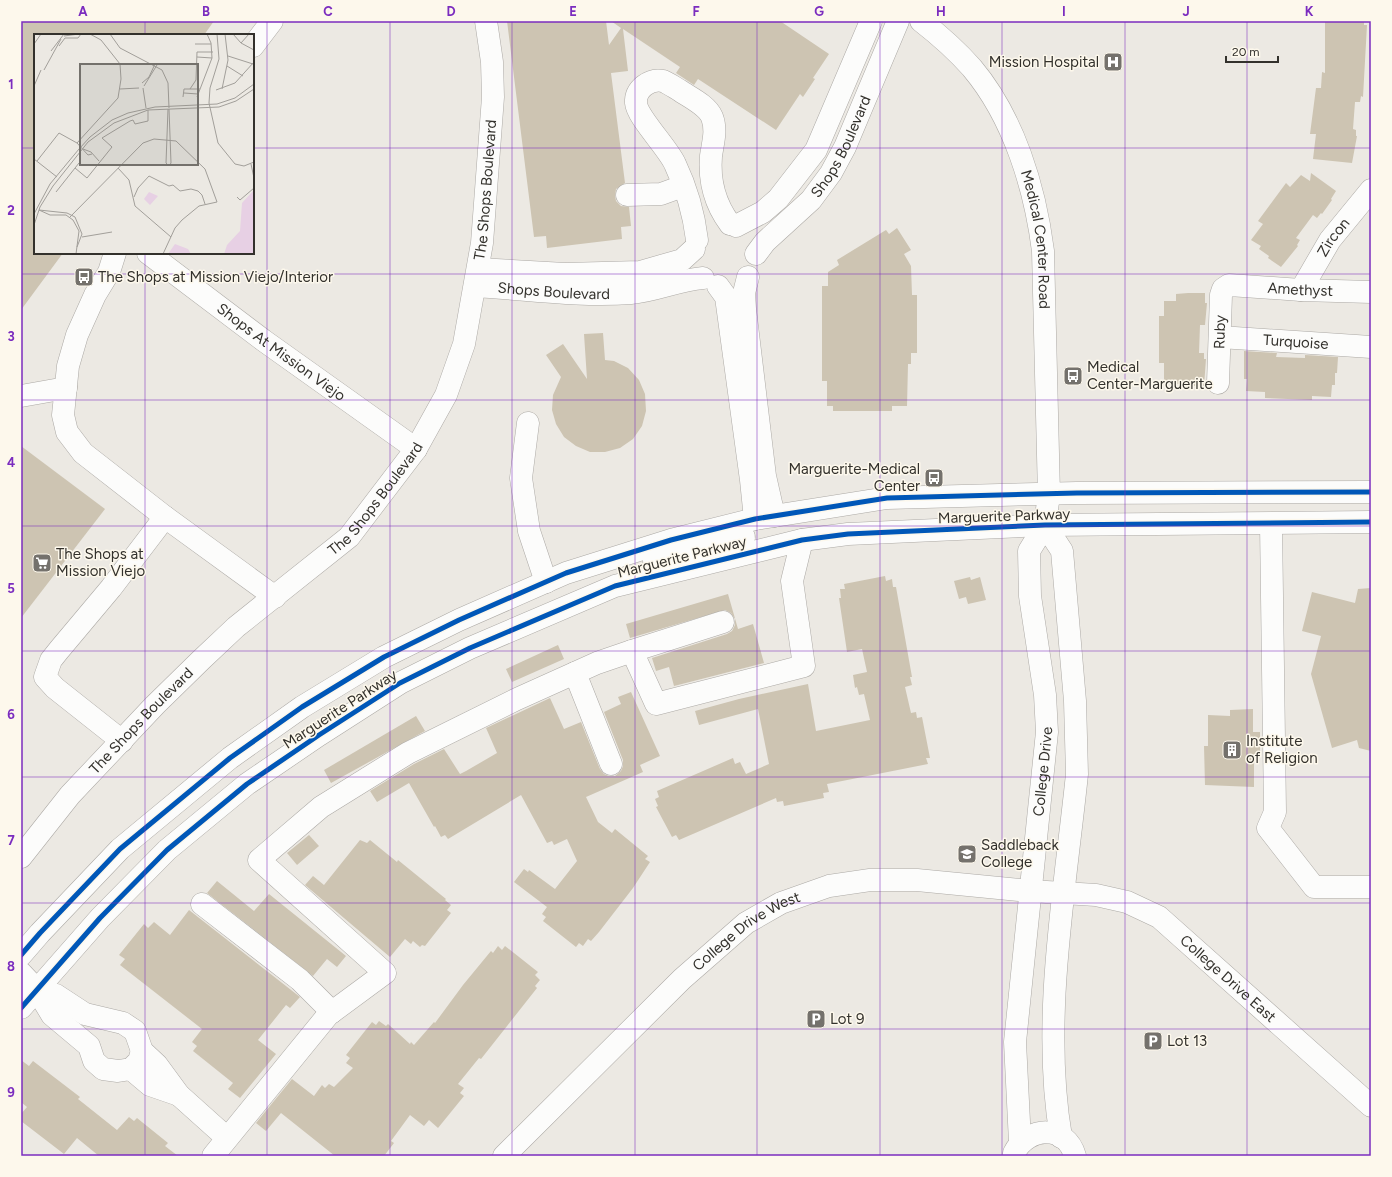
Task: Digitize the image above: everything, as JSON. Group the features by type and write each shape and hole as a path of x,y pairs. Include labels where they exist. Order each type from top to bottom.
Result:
{"street":[{"path":"254,45 272,21"},
{"name":"The Shops Boulevard","path":"21,857 70,795 155,705 207,654 236,627 349,537 416,450 446,395 457,368 477,278 487,196 493,97 492,62 486,21"},
{"name":"Shops Boulevard","path":"477,278 640,272 682,260 696,244 703,232 711,227 733,225 763,212 778,199 816,150 872,21"},
{"name":"Shops Boulevard","path":"764,517 765,476 745,309 744,292 748,277 753,269 756,254 765,242 811,200 831,173 845,147 898,21"},
{"name":"Medical Center Road","path":"921,21 952,47 972,68 993,96 1016,146 1034,197 1040,223 1043,251 1049,495"},
{"path":"615,586 637,566 756,533 764,517 751,480 726,296 696,268 693,258 696,244 695,224 675,163 657,136 641,116 636,104 638,94 643,86 650,82 663,81 698,103 711,115 715,133 711,156 716,199 722,213 733,225 747,233 756,247 756,254"},
{"path":"627,195 661,194 683,186"},
{"name":"Zircon","path":"1301,290 1330,240 1371,190"},
{"path":"115,254 109,272 96,295 77,336 68,366 63,415 67,432 82,454 165,517 275,597"},
{"name":"Shops At Mission Viejo","path":"149,254 263,340 416,450"},
{"name":"Shops Boulevard","path":"477,278 590,293 632,293 687,279 734,285 748,277"},
{"name":"Amethyst","path":"1229,284 1301,290 1371,292"},
{"name":"Ruby","path":"1218,383 1221,295 1223,288 1229,284"},
{"name":"Turquoise","path":"1220,337 1371,347"},
{"path":"21,396 66,388"},
{"path":"528,423 520,478 529,531 546,582"},
{"name":"Marguerite Parkway","path":"21,956 40,933 120,849 230,758 302,707 384,657 459,620 566,573 671,540 764,517 887,498 1085,493 1371,492"},
{"name":"College Drive","path":"1017,1149 1015,1042 1046,732 1045,695 1030,596 1029,550 1045,525 1049,495"},
{"path":"122,741 56,688 45,677 55,655 111,588 165,517"},
{"name":"Marguerite Parkway","path":"21,1008 100,918 167,850 248,784 319,735 400,683 470,648 615,586 802,540 848,534 1045,525 1371,522"},
{"path":"1271,524 1276,812 1268,828 1314,887 1371,887"},
{"name":"College Drive","path":"1045,525 1062,550 1075,701 1077,774 1064,893 1054,1007 1056,1103 1061,1137"},
{"path":"632,651 656,704 804,666 792,582 802,540"},
{"path":"213,1156 332,1012 385,973 259,860 321,806 408,753 575,673 632,651 723,622"},
{"path":"575,673 611,764"},
{"name":"College Drive West","path":"504,1156 692,970 746,923 781,903 829,886 870,880 917,880 1064,893"},
{"name":"College Drive East","path":"1064,893 1096,895 1127,902 1159,917 1371,1106"},
{"path":"202,904 300,980 332,1012"},
{"path":"21,973 37,990 52,1015 89,1046 94,1061 103,1068 118,1071 136,1060 157,1064 179,1095 227,1138"},
{"path":"37,990 56,995 85,1014 123,1023 135,1031 136,1060"},
{"name":"College Drive","path":"1017,1149 1035,1133 1053,1133 1061,1137"},
{"path":"1061,1137 1069,1144 1075,1156"}],"building":[{"path":"21,21 214,21 205,34 34,34 34,254 62,254 21,310"},
{"path":"507,21 606,21 609,45 621,28 611,21 780,21 829,54 813,78 815,79 803,97 800,94 776,130 698,79 694,85 676,73 680,67 623,29 628,71 611,73 625,183 616,189 615,196 616,201 621,206 629,207 631,226 621,227 622,239 547,248 546,236 534,237"},
{"path":"1325,21 1364,21 1364,25 1367,25 1363,97 1361,96 1360,102 1355,102 1353,129 1356,130 1357,136 1352,163 1313,159 1316,134 1310,134 1316,88 1321,88 1322,72 1325,73"},
{"path":"1311,173 1336,191 1331,199 1332,200 1322,214 1321,213 1317,218 1313,215 1296,238 1300,240 1297,245 1298,246 1281,267 1268,258 1269,256 1259,249 1261,246 1251,240 1263,224 1258,221 1286,183 1290,187 1301,175 1310,181"},
{"path":"897,228 911,250 904,254 911,266 912,295 917,295 917,353 911,353 911,364 908,364 907,406 892,406 892,411 833,411 833,406 827,406 827,381 822,381 822,286 828,286 828,272 839,265 837,260 886,230 889,234"},
{"path":"1205,293 1205,303 1207,303 1205,325 1200,325 1199,353 1204,353 1204,359 1206,359 1204,386 1188,386 1188,384 1176,384 1176,381 1164,381 1164,363 1159,363 1159,316 1164,316 1164,301 1176,301 1176,294"},
{"path":"603,333 605,360 614,361 628,368 639,380 645,394 646,411 642,426 633,439 620,448 605,452 590,452 576,446 564,437 556,424 552,410 553,395 561,377 546,355 563,344 587,379 584,334"},
{"path":"1244,351 1277,353 1276,357 1305,358 1305,355 1338,357 1337,373 1335,373 1335,385 1332,385 1331,397 1312,396 1312,400 1265,398 1265,392 1246,391 1247,379 1244,379"},
{"name":"The Shops at Mission Viejo","path":"21,446 105,509 21,618"},
{"path":"885,576 886,581 892,579 893,587 896,587 912,677 910,677 912,685 905,687 911,713 916,712 917,718 922,717 930,758 926,758 928,764 827,784 829,792 823,793 824,798 784,806 783,801 777,802 776,798 679,840 676,835 672,837 656,807 658,806 655,799 659,797 657,791 733,758 735,764 740,762 746,774 769,764 758,709 699,725 695,711 739,699 808,684 816,731 870,720 864,694 859,695 857,687 855,688 853,675 867,672 862,649 847,652 839,598 841,598 840,589 845,589 844,584"},
{"path":"970,577 971,580 980,577 986,600 968,604 966,597 959,599 954,581"},
{"path":"1371,588 1371,751 1359,748 1357,740 1332,748 1311,674 1321,636 1302,631 1312,592 1355,603 1358,589"},
{"path":"728,594 738,629 753,624 764,663 674,686 669,667 656,671 652,658 727,634 732,631 735,625 735,619 731,613 725,610 630,638 626,624"},
{"path":"558,645 564,659 512,682 506,669"},
{"path":"631,692 660,756 640,765 643,772 586,797 598,822 612,833 615,829 648,856 645,859 650,862 633,888 599,932 591,941 588,939 583,946 579,943 576,947 543,921 546,917 542,914 547,907 514,882 524,869 528,872 529,870 555,889 577,861 567,839 554,845 552,841 547,843 521,795 448,839 445,835 441,837 435,826 434,827 409,783 377,802 370,791 414,764 444,749 460,774 466,771 497,753 486,728 550,698 564,729 581,722 600,769 604,774 615,776 621,771 623,760 604,712 621,704 618,697"},
{"name":"Institute of Religion","path":"1253,709 1253,732 1260,732 1260,754 1254,754 1254,787 1205,785 1204,746 1208,746 1208,715 1230,716 1230,710"},
{"path":"416,716 425,731 331,783 324,770"},
{"path":"309,835 319,846 297,865 287,853"},
{"path":"360,840 367,843 370,840 397,862 398,860 446,899 445,900 451,905 447,910 451,913 425,946 422,945 420,947 413,941 411,944 405,939 390,957 305,885 313,876 324,885"},
{"path":"217,881 254,911 269,894 346,956 337,967 327,959 313,976 207,893"},
{"path":"189,910 300,997 290,1008 286,1005 258,1040 276,1054 240,1098 228,1089 233,1083 193,1051 197,1046 192,1042 202,1029 120,965 125,959 119,955 144,924 148,928 154,922 170,935"},
{"path":"498,946 502,950 505,946 538,972 535,975 540,980 535,986 537,988 481,1059 479,1058 458,1084 464,1088 460,1093 464,1096 438,1128 429,1120 424,1126 410,1115 391,1141 394,1143 384,1156 335,1156 281,1113 266,1131 256,1123 292,1079 314,1096 322,1085 325,1088 329,1084 334,1087 353,1068 346,1063 350,1058 346,1055 372,1022 376,1025 379,1021 386,1026 388,1024 410,1044 411,1042 414,1045 434,1022 435,1023 463,985 491,951 493,953"},
{"path":"21,1060 29,1066 33,1061 80,1097 78,1099 117,1130 129,1117 134,1121 137,1118 168,1143 165,1146 178,1156 99,1156 77,1138 64,1154 21,1121 21,1114 27,1107 21,1102"}],"cycle path":[{"path":"21,955 120,849 230,758 302,707 384,657 459,620 566,573 671,540 755,519 887,498 1077,493 1371,492"},
{"path":"21,1008 100,918 167,850 247,784 319,735 400,683 470,648 615,586 802,540 848,534 1045,525 1371,522"}],"place":[{"name":"Mission Hospital","path":"1113,62"},
{"name":"The Shops at Mission Viejo/Interior","path":"84,277"},
{"name":"Medical Center-Marguerite","path":"1073,376"},
{"name":"Marguerite-Medical Center","path":"934,478"},
{"name":"The Shops at Mission Viejo","path":"42,563"},
{"name":"Institute of Religion","path":"1232,750"},
{"name":"Saddleback College","path":"967,854"},
{"name":"Lot 9","path":"816,1019"},
{"name":"Lot 13","path":"1153,1041"}]}
